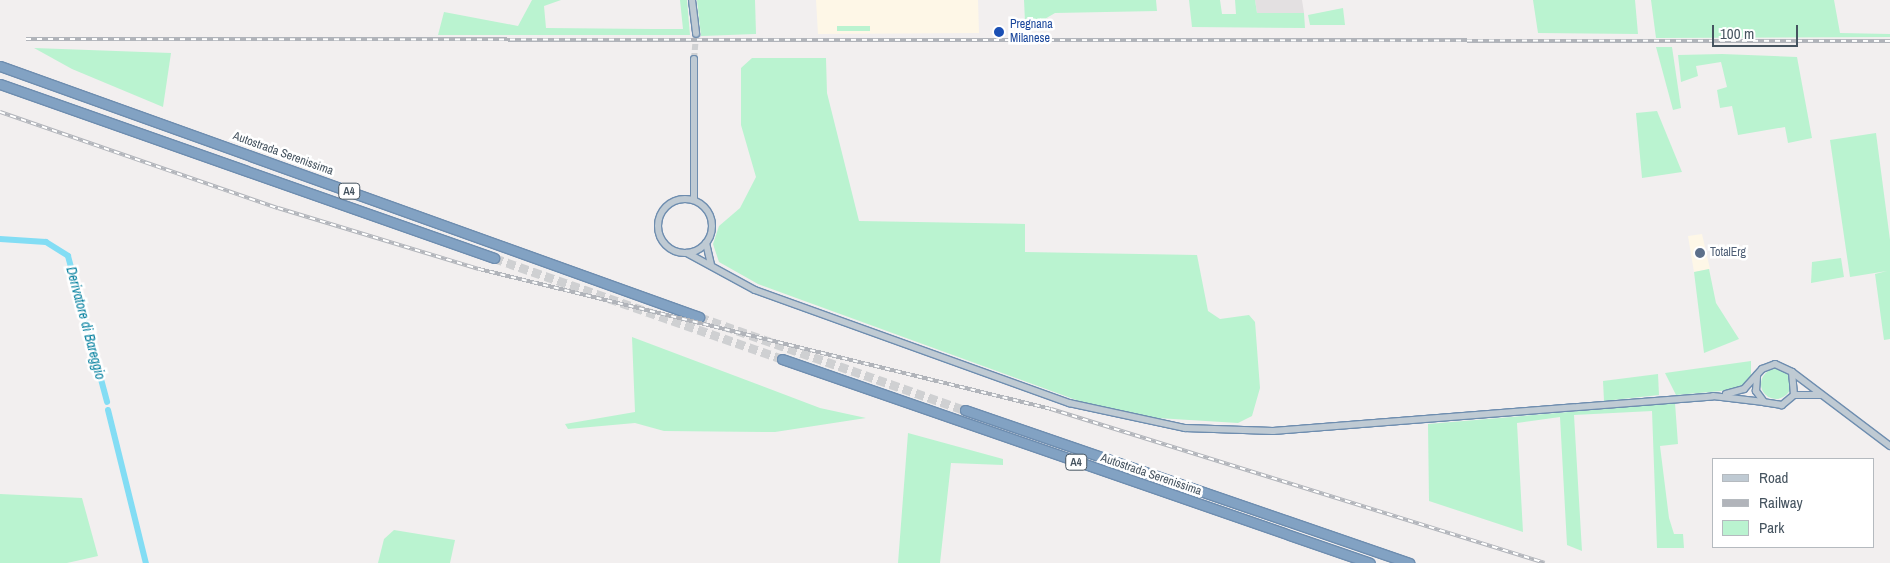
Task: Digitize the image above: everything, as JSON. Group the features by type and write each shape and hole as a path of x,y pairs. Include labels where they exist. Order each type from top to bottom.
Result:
{"highway":[{"name":"Autostrada Serenissima","path":"0,66 698,317"},
{"name":"A4","path":"0,84 494,258"},
{"name":"Autostrada Serenissima","path":"782,359 1370,563"},
{"name":"Autostrada Serenissima","path":"965,410 1409,563"}],"street":[{"path":"692,0 696,34"},
{"path":"694,59 692,185 694,200 711,220 706,243 711,265"},
{"path":"692,185 682,198 665,207 658,231 671,250 686,253 755,290 1069,403 1185,428 1273,431 1713,396 1744,388 1757,375 1775,364 1792,372 1890,446"},
{"path":"682,198 694,200"},
{"path":"686,253 706,243"},
{"path":"1792,372 1794,395"},
{"path":"1757,375 1756,391 1764,402"},
{"path":"1713,396 1782,405 1794,395 1825,397"}],"shaded area":[{"path":"816,0 978,0 979,33 818,34"},
{"path":"1255,0 1302,0 1304,13 1257,13"},
{"path":"1702,234 1710,269 1694,272 1688,236"}],"green space":[{"path":"532,0 561,0 544,6 546,28 683,29 680,0 687,0 690,35 438,35 444,12 518,26"},
{"path":"697,0 755,0 756,34 701,36"},
{"path":"1024,0 1156,0 1157,11 1055,13 1038,23 1025,22"},
{"path":"1189,0 1220,0 1222,14 1236,14 1235,0 1255,0 1257,13 1304,13 1305,28 1192,27"},
{"path":"1533,0 1635,0 1638,34 1538,33"},
{"path":"1651,0 1834,0 1840,33 1890,34 1890,37 1656,38"},
{"path":"1343,8 1345,25 1310,25 1308,15"},
{"path":"837,26 870,26 870,31 837,31"},
{"path":"1656,47 1672,47 1681,108 1673,110"},
{"path":"34,48 171,53 163,107 72,69"},
{"path":"1722,54 1797,57 1812,138 1788,143 1785,127 1738,135 1732,106 1720,108 1717,90 1727,87 1721,62 1696,66 1698,76 1681,82 1678,55"},
{"path":"752,58 826,58 827,93 859,221 1025,224 1025,252 1197,255 1208,311 1220,319 1249,315 1255,322 1260,388 1252,416 1238,423 1141,417 1098,408 758,284 719,262 713,244 719,226 740,208 756,177 741,125 741,68"},
{"path":"1657,111 1682,172 1642,178 1636,113"},
{"path":"1876,133 1890,240 1890,339 1884,340 1875,274 1887,271 1850,277 1830,140"},
{"path":"1841,258 1844,277 1811,283 1812,262"},
{"path":"1709,269 1716,303 1739,339 1704,353 1694,272"},
{"path":"632,337 820,408 866,418 775,432 664,431 635,423 568,429 565,424 635,412"},
{"path":"1751,361 1751,377 1745,385 1721,391 1676,395 1665,373"},
{"path":"1776,369 1787,373 1791,384 1787,395 1776,399 1765,395 1761,384 1765,373"},
{"path":"1658,374 1659,395 1604,401 1603,381"},
{"path":"1675,403 1678,444 1660,446 1669,518 1674,534 1683,534 1684,548 1657,548 1652,411 1574,415 1582,551 1567,545 1560,417 1517,423 1523,532 1429,501 1428,424"},
{"path":"908,433 1003,459 1003,465 951,463 940,563 898,563"},
{"path":"0,494 82,498 98,556 67,563 0,563"},
{"path":"394,530 455,540 450,563 378,563 384,539"}],"waterway":[{"name":"Derivatore di Bareggio","path":"0,239 46,242 68,256 107,402"},
{"name":"Derivatore di Bareggio","path":"108,410 146,563"}],"tunnel":[{"path":"694,59 696,34"},
{"path":"494,258 782,359"},
{"path":"699,317 965,410"}],"railway":[{"path":"26,39 1890,41"},
{"path":"0,112 278,208 479,269 1051,409 1545,563"}],"place":[{"name":"Pregnana Milanese","path":"999,32"},
{"name":"TotalErg","path":"1700,253"}]}
